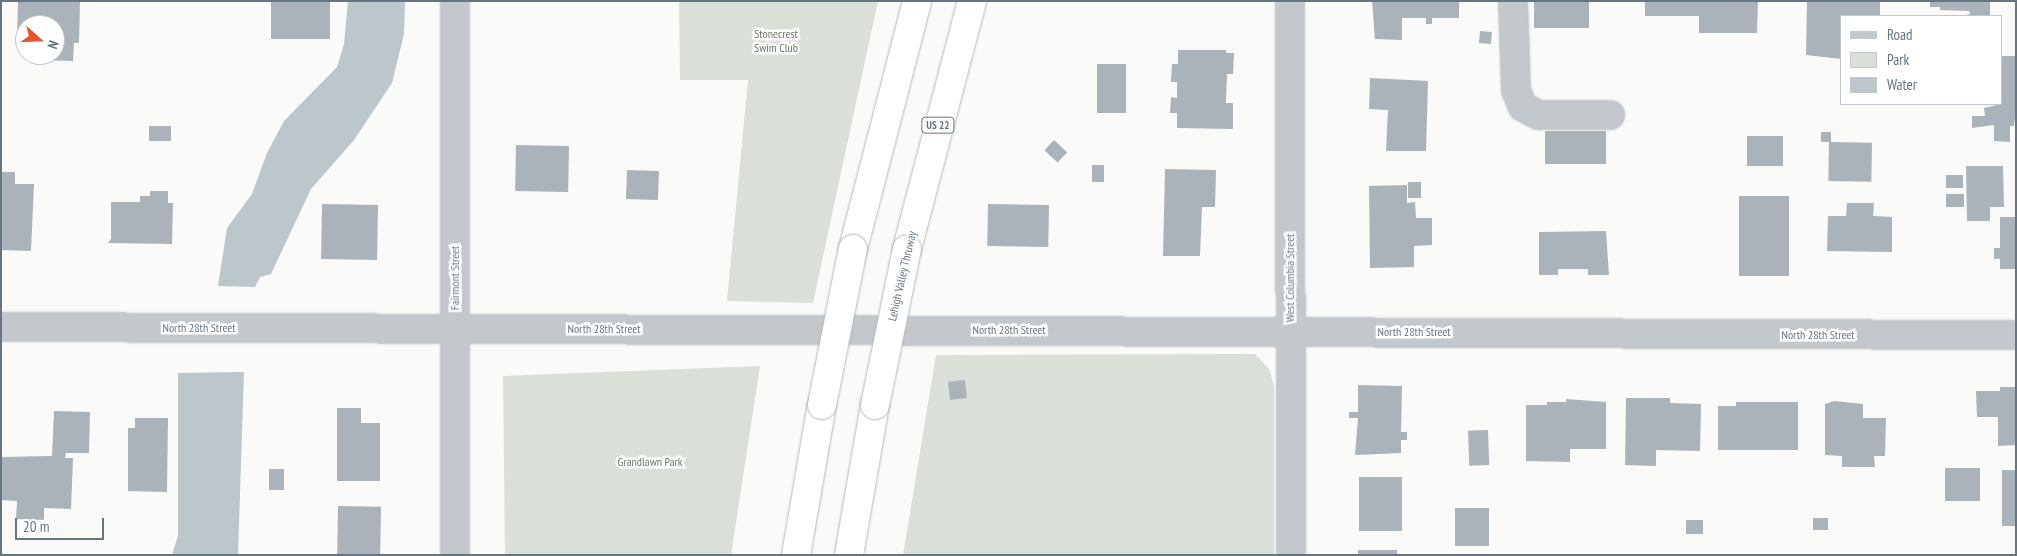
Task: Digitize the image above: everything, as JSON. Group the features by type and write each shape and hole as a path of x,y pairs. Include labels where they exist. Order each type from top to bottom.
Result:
{"highway":[{"path":"796,555 822,405 853,249 917,1"},
{"name":"Lehigh Valley Thruway","path":"850,555 875,406 907,249 972,1"}],"street":[{"name":"Fairmont Street","path":"455,1 455,555"},
{"name":"West Columbia Street","path":"1290,1 1291,555"},
{"path":"1513,1 1516,90 1523,107 1539,115 1610,115"},
{"name":"North 28th Street","path":"1,327 2016,335"}],"green space":[{"name":"Stonecrest Swim Club","path":"679,1 878,1 813,303 727,301 748,80 680,80"},
{"path":"1255,354 1270,370 1274,387 1274,555 903,555 936,355"},
{"name":"Grandlawn Park","path":"760,366 731,555 505,555 503,376"}],"water":[{"path":"348,1 405,1 404,34 392,83 354,140 311,189 271,274 260,277 255,287 218,286 227,228 252,194 267,153 284,121 337,67 344,44"},
{"path":"244,372 238,555 172,555 178,536 178,373"}],"building":[{"path":"18,1 80,1 79,43 74,43 73,61 65,61 65,15 18,15"},
{"path":"271,1 330,1 330,39 271,39"},
{"path":"1372,1 1459,1 1459,18 1432,18 1432,24 1426,24 1426,18 1402,18 1402,40 1375,39"},
{"path":"1534,1 1589,1 1589,28 1534,28"},
{"path":"1645,1 1758,1 1757,33 1699,33 1699,16 1645,16"},
{"path":"1807,1 1880,1 1880,15 1840,15 1840,59 1806,55"},
{"path":"1930,1 1990,1 1990,15 1966,15 1970,14 1969,11 1940,10 1940,7 1930,7"},
{"path":"1480,31 1492,32 1491,44 1479,43"},
{"path":"1178,50 1226,50 1226,53 1234,53 1233,74 1227,74 1226,103 1233,103 1233,129 1177,128 1177,113 1170,113 1171,97 1177,98 1177,82 1171,82 1172,64 1178,64"},
{"path":"2002,56 2016,56 2016,110 2014,126 2010,126 2010,142 1994,141 1994,125 1972,128 1972,116 1985,116 1984,108 2002,105"},
{"path":"1097,64 1126,64 1126,113 1097,113"},
{"path":"1370,78 1428,81 1426,151 1386,151 1388,110 1369,109"},
{"path":"149,126 171,126 171,141 149,141"},
{"path":"1545,131 1606,131 1606,164 1545,164"},
{"path":"1821,132 1831,132 1831,142 1821,142"},
{"path":"1747,136 1783,136 1783,166 1747,166"},
{"path":"1054,140 1067,152 1058,163 1044,150"},
{"path":"1829,142 1872,143 1871,182 1828,181"},
{"path":"516,145 569,146 568,192 515,191"},
{"path":"1092,165 1104,165 1104,182 1092,182"},
{"path":"1966,166 2003,166 2004,207 1990,207 1990,221 1967,221"},
{"path":"1165,169 1216,170 1215,207 1202,207 1200,256 1163,256"},
{"path":"627,170 659,171 658,200 626,199"},
{"path":"1,172 15,172 15,184 34,184 31,251 1,250"},
{"path":"1946,175 1963,175 1963,188 1946,188"},
{"path":"1408,182 1421,182 1421,198 1408,198"},
{"path":"1407,185 1407,203 1415,202 1416,218 1432,218 1432,245 1414,246 1414,267 1370,268 1369,186"},
{"path":"150,191 168,191 168,203 173,203 172,244 108,243 111,239 111,202 140,202 140,196 150,196"},
{"path":"1946,194 1964,194 1964,207 1946,207"},
{"path":"1739,196 1789,196 1789,276 1739,276"},
{"path":"1847,203 1874,203 1873,216 1892,217 1892,252 1827,251 1828,216 1846,216"},
{"path":"322,204 378,205 377,260 321,259"},
{"path":"988,204 1049,205 1048,247 987,246"},
{"path":"2000,217 2016,217 2016,269 2000,269 2000,259 1994,259 1994,248 2000,248"},
{"path":"1606,231 1609,275 1588,275 1588,269 1558,269 1558,275 1539,275 1539,232"},
{"path":"965,380 967,398 950,400 948,382"},
{"path":"1358,385 1402,386 1401,432 1407,432 1407,440 1401,440 1401,453 1355,455 1358,418 1349,418 1349,412 1358,412"},
{"path":"2000,387 2016,387 2016,445 1998,446 1998,417 1977,417 1976,391 2000,391"},
{"path":"1626,398 1670,398 1670,403 1701,404 1700,451 1656,450 1656,466 1625,465"},
{"path":"1566,399 1606,402 1606,449 1570,449 1570,462 1526,461 1526,405 1547,405 1547,402 1566,402"},
{"path":"1834,401 1863,404 1863,418 1886,418 1885,456 1874,456 1875,467 1842,467 1842,456 1825,455 1825,404"},
{"path":"1736,402 1798,402 1798,450 1718,450 1718,406 1736,406"},
{"path":"337,408 361,408 361,423 380,423 380,481 337,481"},
{"path":"54,411 90,412 89,453 66,453 65,458 73,458 71,509 44,508 44,520 16,519 17,501 1,500 1,457 52,456"},
{"path":"135,418 168,418 167,492 128,491 128,428 135,428"},
{"path":"1488,430 1489,465 1469,466 1468,431"},
{"path":"1945,468 1980,468 1980,501 1945,501"},
{"path":"269,469 284,469 284,490 269,490"},
{"path":"2002,470 2016,470 2016,526 2002,526"},
{"path":"1359,477 1402,477 1402,531 1359,531"},
{"path":"338,506 381,507 380,555 337,555"},
{"path":"1455,508 1489,508 1489,546 1455,546"},
{"path":"1813,518 1828,518 1828,530 1813,530"},
{"path":"1686,520 1703,520 1703,534 1686,534"},
{"path":"1358,550 1397,550 1397,555 1358,555"}]}
